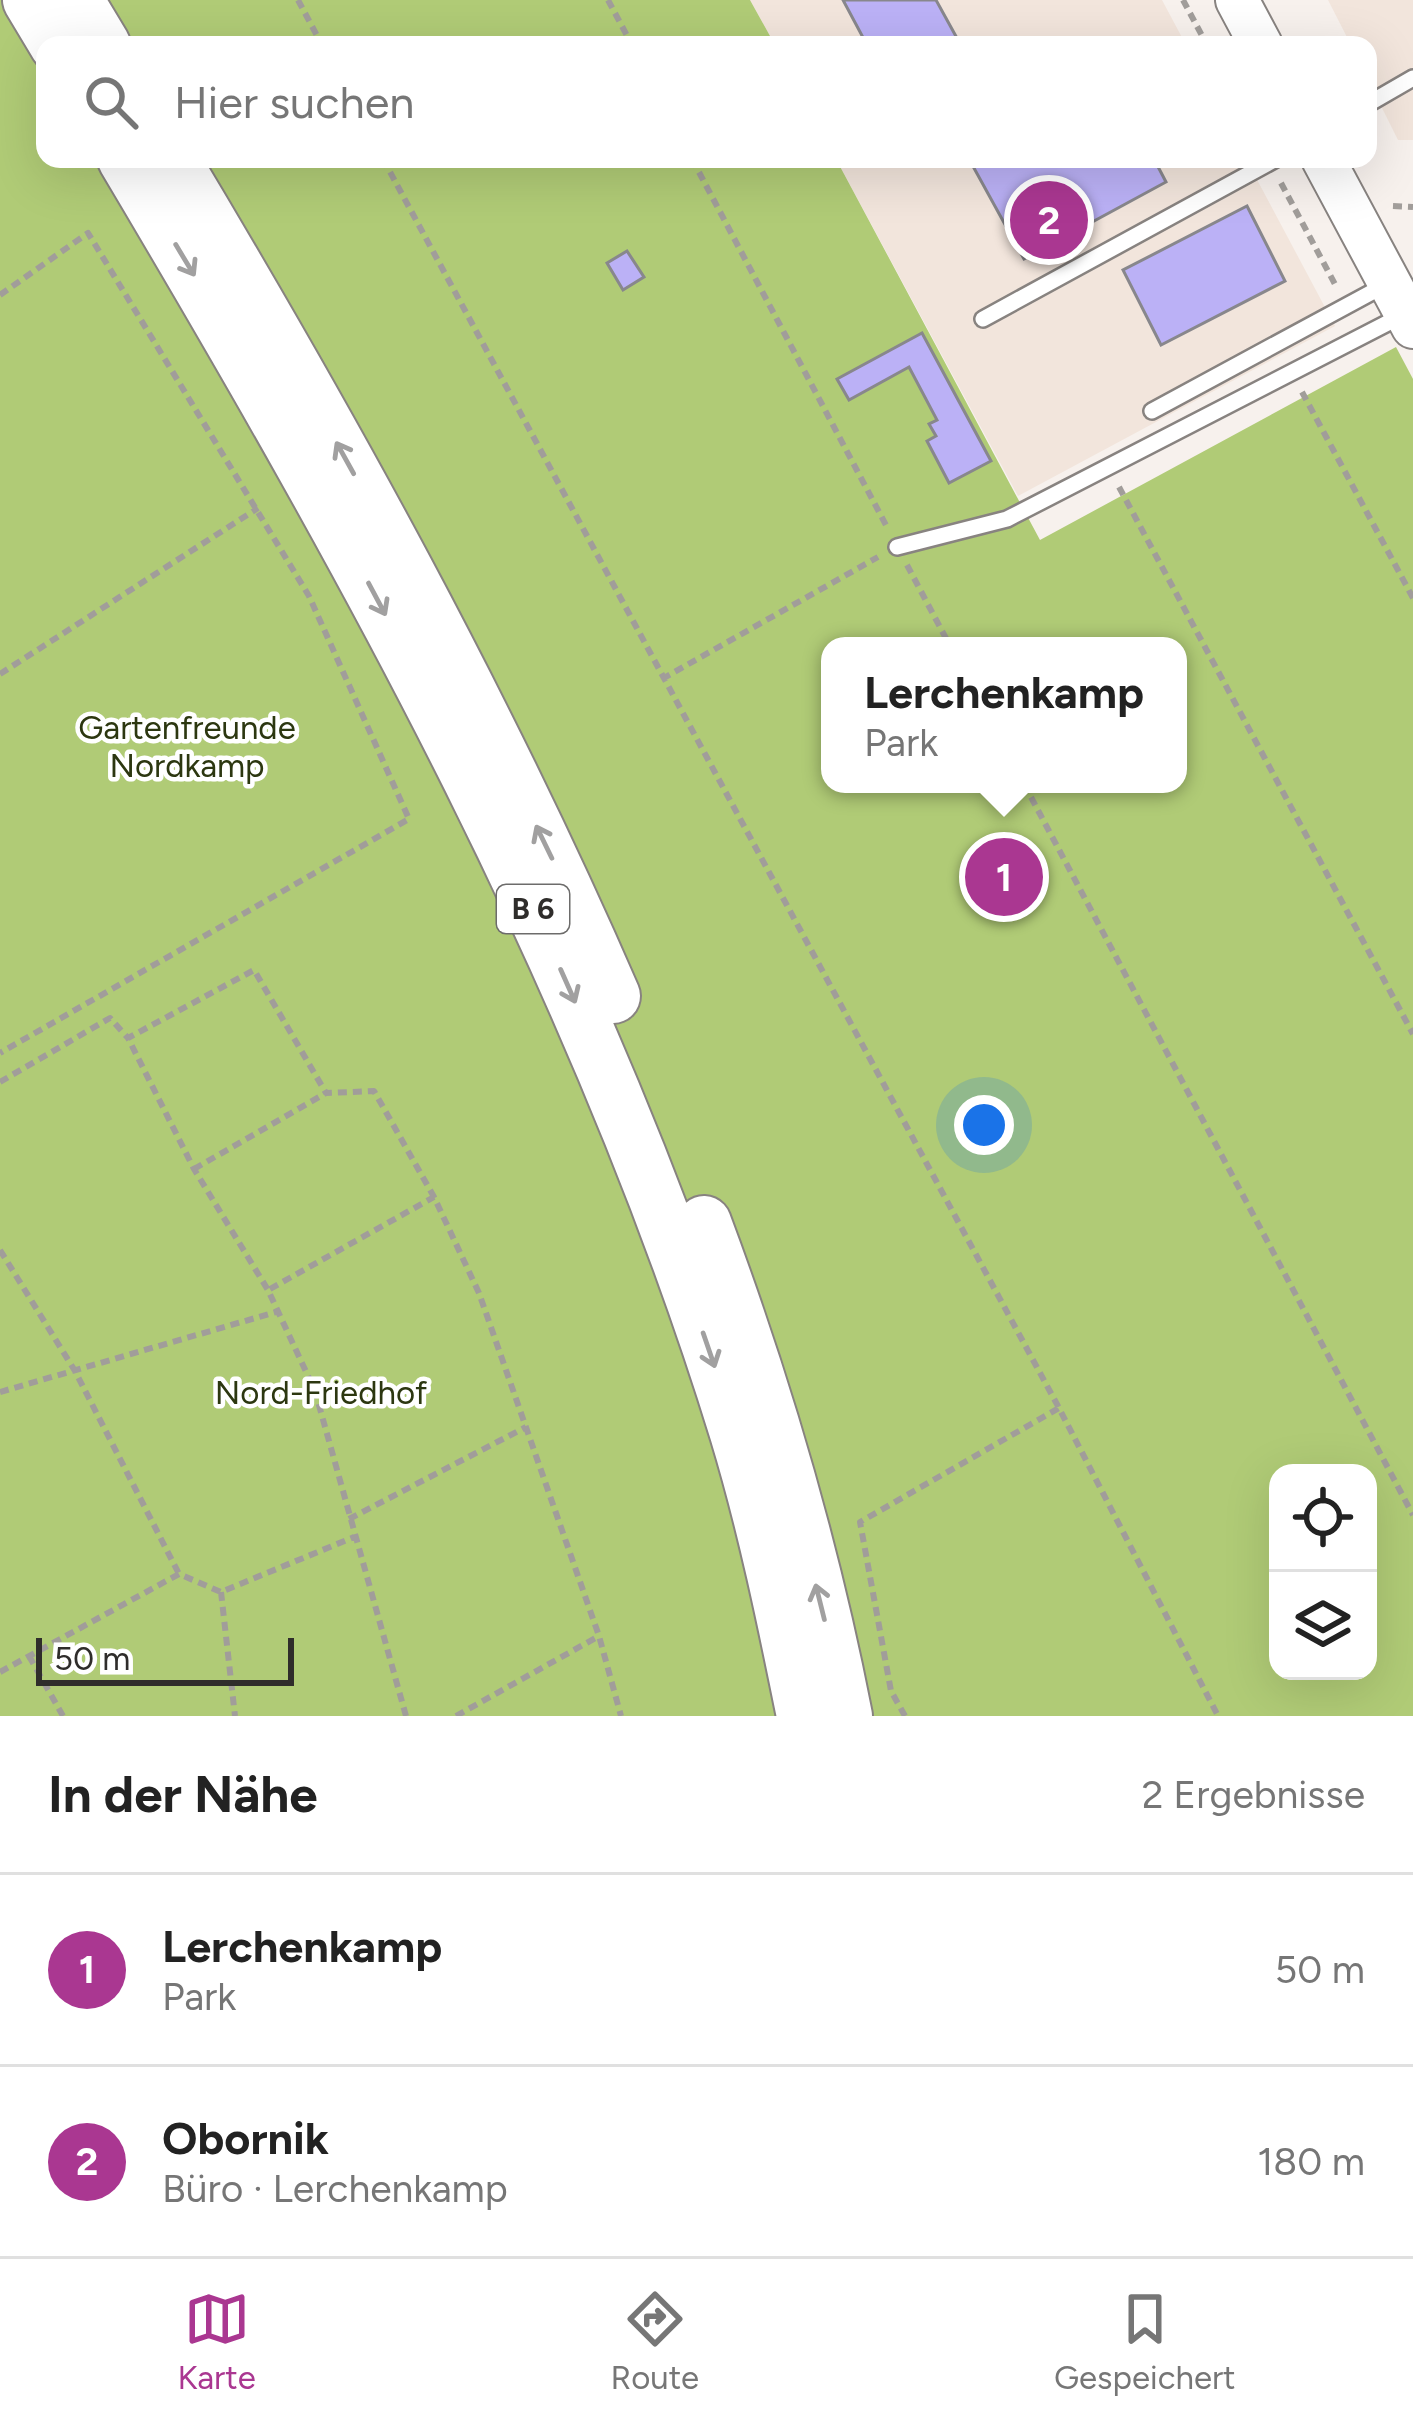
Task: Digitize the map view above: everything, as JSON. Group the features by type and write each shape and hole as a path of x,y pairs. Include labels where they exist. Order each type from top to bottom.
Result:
{"highway":[{"path":"30,0 52,36"},
{"path":"76,0 98,36"},
{"name":"B 6","path":"130,168 304,463 379,601 529,898 589,1033 684,1276 738,1437 804,1716"},
{"name":"B 6","path":"177,168 412,581 525,803 613,996 688,1179 754,1364 801,1523 845,1716"}],"street":[{"path":"1237,0 1256,36"},
{"path":"1328,168 1403,308"}],"lane":[{"path":"1377,99 1413,78"},
{"path":"983,319 1260,168"},
{"path":"1152,410 1346,306 1403,308"},
{"path":"897,547 1007,519 1292,373 1403,308"}],"path":[{"path":"298,0 317,36"},
{"path":"608,0 627,36"},
{"path":"1183,0 1202,36"},
{"path":"388,168 1059,1408 1218,1716"},
{"path":"697,168 945,637"},
{"path":"1277,168 1346,306"},
{"path":"0,295 88,233 309,596 409,819 0,1053"},
{"path":"1292,373 1413,598"},
{"path":"1108,468 1413,1034"},
{"path":"0,674 258,508"},
{"path":"662,680 897,547"},
{"path":"1029,793 1413,1515"},
{"path":"128,1037 254,970 326,1093"},
{"path":"0,1082 110,1018 128,1037 194,1169 268,1290 315,1391 406,1716"},
{"path":"194,1169 326,1093 374,1091 434,1197 479,1293 599,1636 621,1716"},
{"path":"268,1290 434,1197"},
{"path":"0,1250 75,1371 178,1574 221,1592 354,1537"},
{"path":"0,1392 276,1312"},
{"path":"905,1716 890,1691 860,1522 1059,1408"},
{"path":"349,1519 526,1427"},
{"path":"0,1656 3,1671 178,1574"},
{"path":"221,1592 235,1716"},
{"path":"456,1716 599,1636"},
{"path":"28,1656 63,1716"}],"shaded area":[{"path":"750,0 1162,0 1181,36 770,36"},
{"path":"1328,0 1413,0 1413,140 1398,140 1377,98 1377,36 1346,36"},
{"path":"841,168 1251,168 1335,326 1018,496"}],"green space":[{"path":"0,0 750,0 770,36 36,36 36,168 841,168 1040,540 1396,347 1413,379 1413,1716 0,1716"}],"building":[{"path":"843,0 936,0 956,36 862,36"},
{"path":"974,168 1159,168 1166,182 1024,259"},
{"path":"1247,206 1285,281 1161,345 1123,270"},
{"path":"627,251 644,277 623,290 607,263"},
{"path":"922,333 991,461 949,483 927,441 936,436 929,424 937,420 909,367 849,400 837,379"}],"place":[{"name":"Obornik","path":"1049,220"},
{"name":"Lerchenkamp","path":"1004,877"}],"park label":[{"name":"Gartenfreunde Nordkamp","path":"187,746"},
{"name":"Nord-Friedhof","path":"321,1392"}]}
